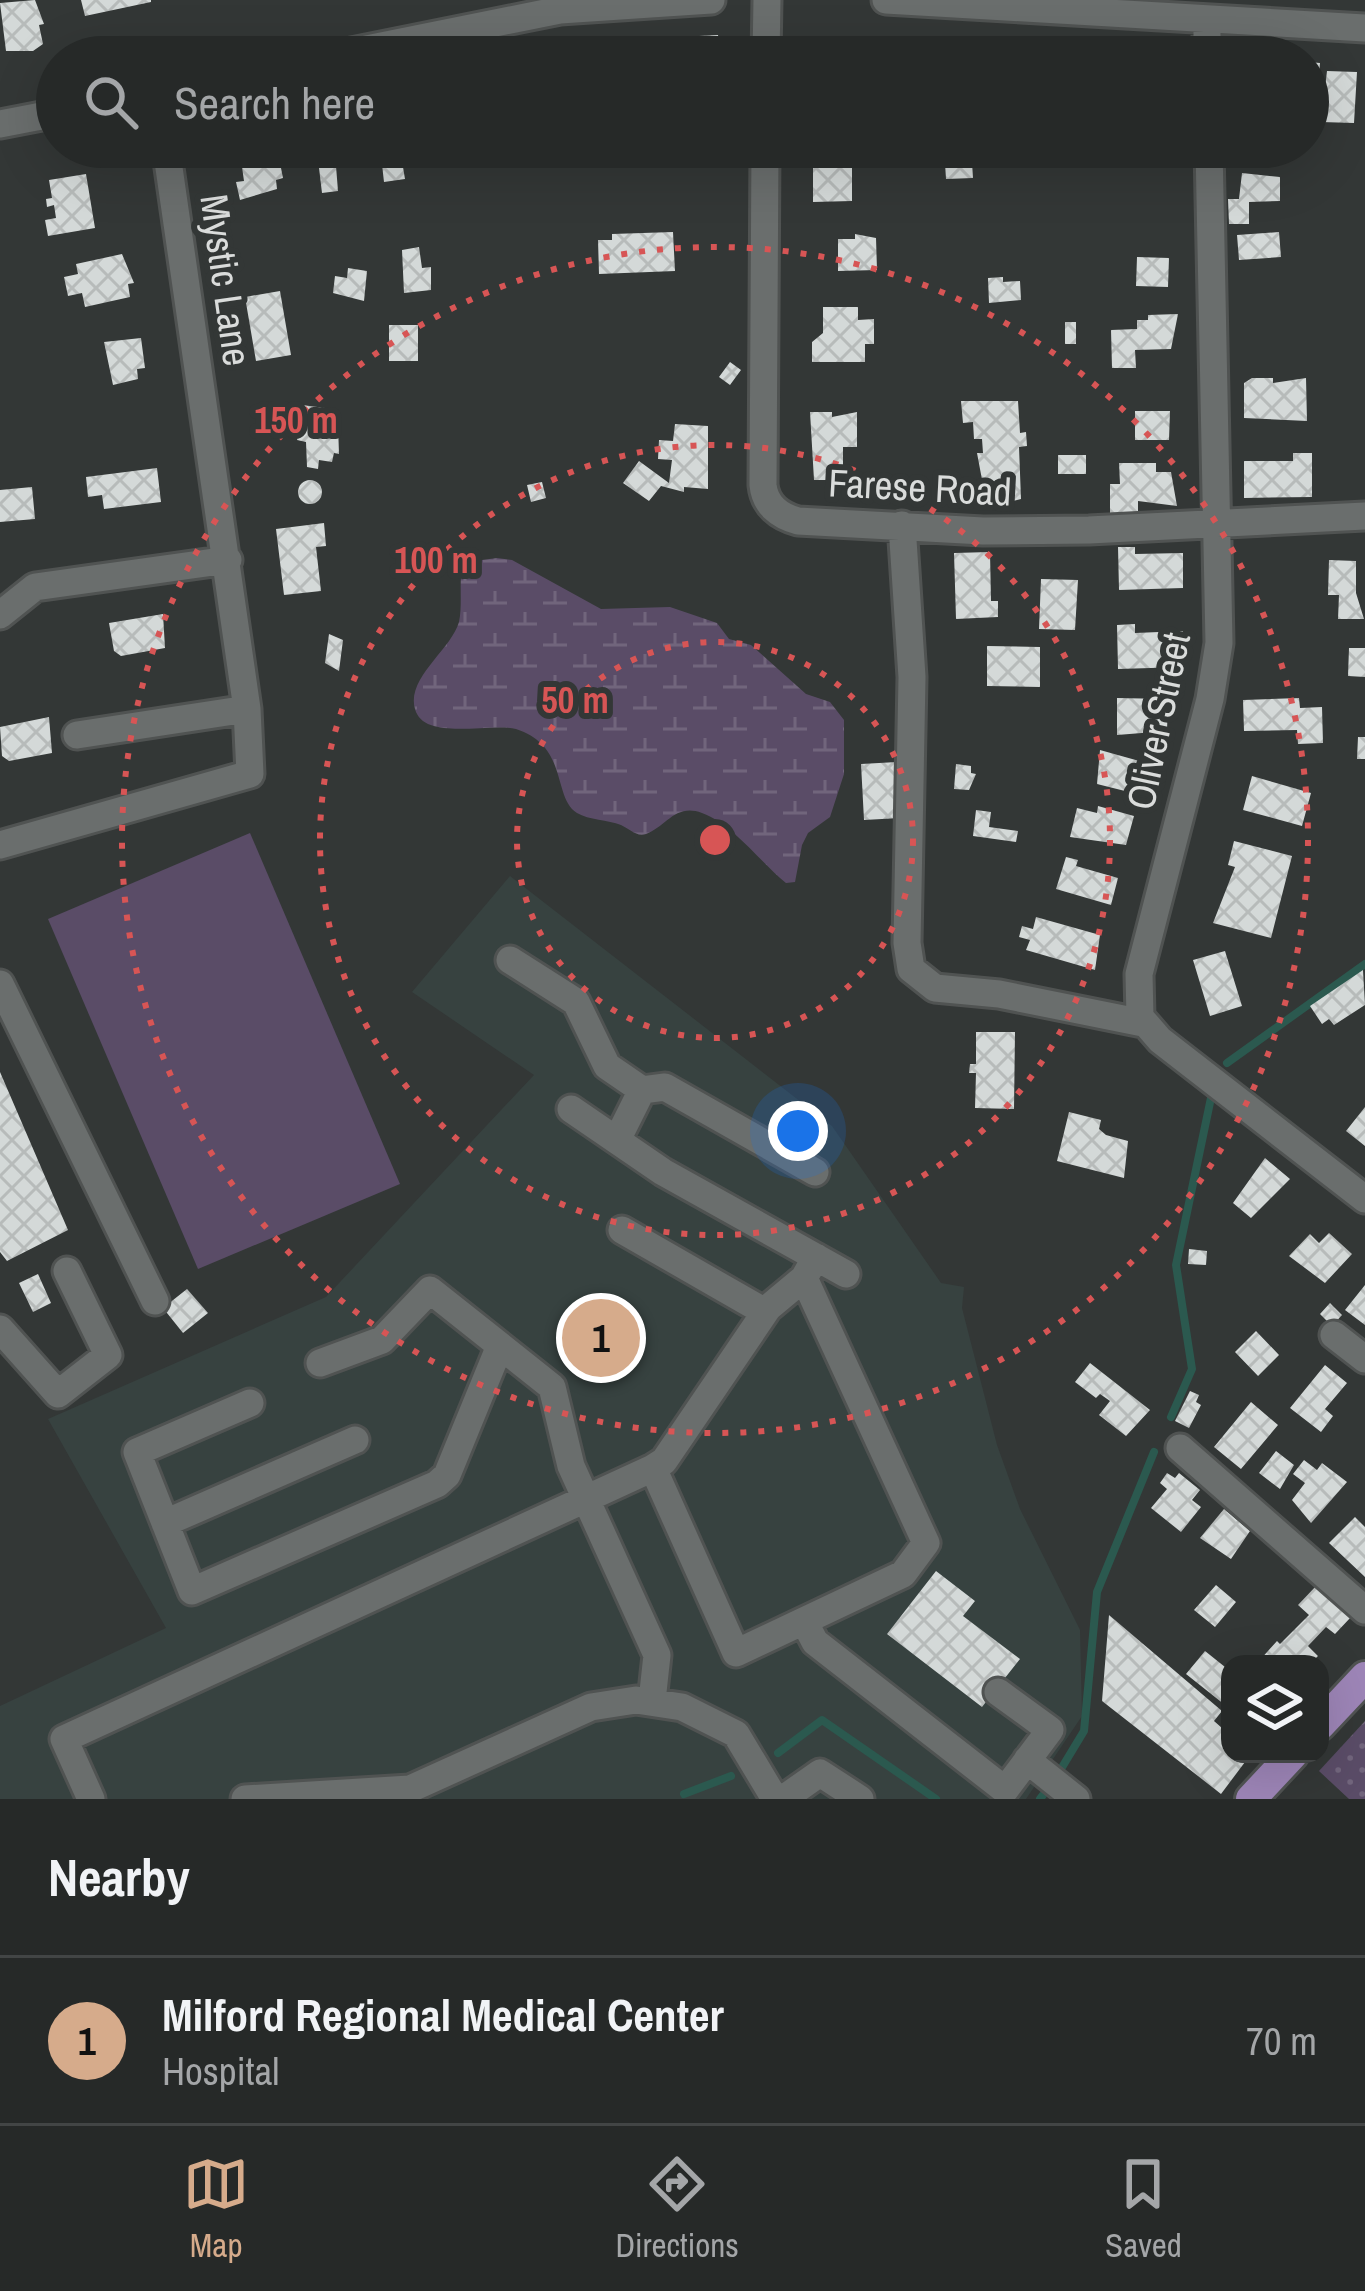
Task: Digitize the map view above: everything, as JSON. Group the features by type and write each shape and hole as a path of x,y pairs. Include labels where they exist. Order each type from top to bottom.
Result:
{"main road":[{"path":"1329,1715 1365,1677"},
{"path":"1251,1799 1285,1763"}],"street":[{"path":"432,36 560,10 711,0"},
{"path":"766,36 767,0"},
{"path":"886,0 1053,5 1207,19 1360,19"},
{"path":"1207,19 1207,36"},
{"path":"0,124 36,116"},
{"name":"Mystic Lane","path":"0,845 250,773 228,560 169,168"},
{"name":"Farese Road","path":"765,168 764,494 776,511 798,521 983,531 1216,526 1365,516"},
{"name":"Oliver Street","path":"1143,1023 1137,995 1144,946 1215,673 1209,168"},
{"path":"902,525 912,676 907,943 911,969 934,988 999,994 1143,1023 1365,1199"},
{"path":"0,614 35,587 228,560"},
{"path":"77,735 247,710"},
{"path":"510,960 576,1002 607,1066 642,1090 665,1087 815,1172"},
{"path":"0,984 155,1301"},
{"path":"617,1140 642,1090"},
{"path":"571,1109 810,1267 846,1274"},
{"path":"622,1230 765,1312"},
{"path":"91,1799 64,1739 664,1461 765,1312 810,1267"},
{"path":"653,1468 736,1653 903,1574 926,1543 810,1267"},
{"path":"0,1329 58,1394 108,1355 67,1271"},
{"path":"320,1363 382,1340 430,1290 552,1387 585,1498 657,1655 652,1701"},
{"path":"1334,1335 1365,1359"},
{"path":"250,1403 137,1452 192,1591 437,1484 447,1475 499,1348"},
{"path":"165,1523 355,1440"},
{"path":"1180,1448 1365,1610"},
{"path":"804,1621 815,1642 1006,1790 1035,1767 1050,1730 998,1691"},
{"path":"244,1799 429,1792 591,1707 652,1701 712,1718 736,1734 771,1797 820,1773 860,1799"},
{"path":"1035,1767 1076,1799"}],"shaded area":[{"path":"510,876 832,1126 941,1283 964,1287 962,1308 997,1445 1020,1509 1080,1630 1082,1716 1026,1799 0,1799 0,1706 166,1628 48,1419 326,1297 534,1075 412,992"}],"green space":[{"path":"482,560 512,560 601,609 670,607 717,623 729,639 751,645 806,694 830,702 844,720 844,774 830,817 808,833 802,845 795,882 786,883 736,835 702,813 678,813 642,835 577,813 564,796 544,747 516,729 444,728 421,719 415,709 417,686 459,622 461,576"},
{"path":"250,833 400,1184 198,1269 48,919"},
{"path":"1365,1721 1365,1799 1349,1799 1319,1771"}],"building":[{"path":"35,0 44,24 39,25 41,36 36,36 36,49 6,51 0,3"},
{"path":"81,0 151,0 151,2 85,16"},
{"path":"1329,71 1357,72 1354,123 1329,122"},
{"path":"242,168 281,168 283,178 276,180 277,189 240,200 236,182 244,181"},
{"path":"319,168 336,168 338,191 322,193"},
{"path":"382,168 403,168 405,179 384,182"},
{"path":"813,168 852,168 852,201 813,202"},
{"path":"945,168 972,168 973,178 946,179"},
{"path":"1242,173 1280,177 1280,201 1249,202 1249,224 1229,224 1228,199 1239,199"},
{"path":"86,174 95,228 48,236 45,220 56,218 54,205 47,207 46,199 52,198 49,180"},
{"path":"673,232 675,271 599,274 598,240 612,240 612,234"},
{"path":"1279,232 1281,257 1239,260 1237,235"},
{"path":"855,234 876,238 877,270 838,271 838,239 855,239"},
{"path":"419,247 422,268 431,267 431,290 404,293 402,250"},
{"path":"122,254 134,283 128,284 130,297 85,307 82,293 68,296 64,277 78,274 76,264"},
{"path":"1137,257 1169,258 1168,287 1136,286"},
{"path":"348,268 367,271 364,301 333,293 335,276 347,278"},
{"path":"1003,277 1003,282 1020,281 1021,300 989,303 988,278"},
{"path":"280,291 291,355 256,361 245,297"},
{"path":"823,307 858,307 858,320 874,319 874,344 865,344 865,362 812,362 812,342 823,333"},
{"path":"1178,314 1171,349 1135,350 1136,368 1112,368 1111,330 1137,329 1137,320 1148,320 1148,315"},
{"path":"1065,322 1076,322 1076,344 1065,344"},
{"path":"389,325 418,325 418,361 389,361"},
{"path":"141,338 145,368 137,369 138,379 113,385 104,342"},
{"path":"730,362 741,370 730,385 719,377"},
{"path":"1273,378 1273,383 1306,378 1307,421 1244,418 1244,383"},
{"path":"961,401 1018,401 1020,433 1026,432 1027,446 1019,447 1021,499 994,506 993,500 986,501 977,453 983,453 982,439 974,439 973,422 963,423"},
{"path":"302,405 325,408 323,423 338,425 339,454 334,453 332,462 319,460 318,469 307,467 306,442 297,440"},
{"path":"1135,411 1170,411 1169,440 1135,440"},
{"path":"810,412 832,412 832,417 857,412 857,447 843,447 843,480 814,480"},
{"path":"675,424 708,426 708,489 684,487 684,492 661,486 649,501 623,483 639,461 669,483 672,460 658,459 659,440 673,441"},
{"path":"1293,453 1312,453 1312,497 1244,498 1244,461 1293,461"},
{"path":"1058,455 1086,455 1086,474 1058,474"},
{"path":"1119,463 1156,463 1156,472 1171,472 1177,506 1138,501 1138,513 1110,513 1110,484 1120,484"},
{"path":"157,468 161,502 104,509 102,495 88,497 86,477"},
{"path":"310,480 322,492 310,504 298,492"},
{"path":"542,482 546,498 531,502 527,485"},
{"path":"32,487 35,519 0,522 0,490"},
{"path":"324,523 326,546 316,547 321,591 284,595 276,529"},
{"path":"1118,547 1135,547 1135,554 1183,553 1183,588 1119,590"},
{"path":"990,552 991,601 998,601 998,617 956,619 954,553"},
{"path":"1329,560 1356,561 1356,593 1364,619 1338,619 1339,595 1328,595"},
{"path":"1041,579 1078,580 1075,630 1039,629"},
{"path":"163,614 165,648 121,656 114,651 109,623"},
{"path":"1135,624 1135,633 1183,631 1184,667 1118,669 1117,625"},
{"path":"329,634 343,640 339,671 325,663"},
{"path":"987,646 1040,647 1040,687 987,686"},
{"path":"1349,648 1365,648 1365,677 1348,676"},
{"path":"1117,698 1168,699 1167,731 1117,735"},
{"path":"1299,698 1300,708 1322,707 1323,743 1298,744 1297,730 1244,731 1243,700"},
{"path":"49,717 52,753 9,761 2,756 0,727"},
{"path":"1358,737 1365,737 1365,759 1357,759"},
{"path":"1100,750 1150,764 1141,795 1097,784"},
{"path":"897,762 900,818 864,820 861,764"},
{"path":"956,764 971,766 971,773 976,774 969,790 954,789"},
{"path":"1252,776 1311,793 1302,826 1243,810"},
{"path":"1098,806 1134,816 1126,845 1070,837 1077,808 1097,813"},
{"path":"976,810 991,812 989,827 1018,831 1016,842 973,836"},
{"path":"1234,841 1292,856 1271,938 1213,923 1235,867 1228,865"},
{"path":"1066,857 1078,860 1076,866 1118,878 1111,905 1056,889"},
{"path":"1036,917 1100,935 1095,970 1026,950 1030,940 1019,937 1022,926 1033,929"},
{"path":"1225,951 1242,1006 1210,1016 1193,960"},
{"path":"1363,970 1365,1005 1334,1025 1329,1019 1322,1024 1310,1006"},
{"path":"976,1032 1015,1032 1014,1109 975,1108 976,1073 969,1073 970,1064 976,1064"},
{"path":"0,1072 68,1230 7,1261 0,1252"},
{"path":"1365,1107 1365,1146 1346,1131"},
{"path":"1069,1112 1101,1120 1099,1129 1106,1135 1128,1141 1124,1178 1057,1161"},
{"path":"1265,1158 1290,1179 1251,1218 1233,1203"},
{"path":"1329,1233 1352,1254 1325,1283 1289,1256 1310,1234 1319,1243"},
{"path":"1189,1249 1207,1251 1206,1265 1188,1264"},
{"path":"38,1274 51,1303 33,1312 19,1283"},
{"path":"1365,1285 1365,1325 1345,1310"},
{"path":"187,1289 208,1313 183,1333 163,1308"},
{"path":"1330,1303 1342,1315 1332,1326 1320,1314"},
{"path":"1256,1331 1279,1355 1258,1376 1235,1352"},
{"path":"1090,1363 1150,1410 1126,1436 1099,1415 1110,1401 1100,1394 1096,1398 1075,1382"},
{"path":"1325,1365 1347,1383 1325,1409 1333,1416 1321,1432 1290,1408"},
{"path":"1190,1391 1199,1395 1196,1402 1201,1405 1189,1428 1175,1421"},
{"path":"1251,1402 1278,1425 1241,1469 1214,1447"},
{"path":"1276,1451 1294,1465 1280,1489 1259,1473"},
{"path":"1304,1460 1317,1470 1322,1463 1347,1482 1311,1523 1292,1500 1305,1483 1293,1474"},
{"path":"1167,1473 1175,1478 1179,1473 1200,1490 1192,1500 1201,1507 1181,1532 1151,1508 1167,1489 1160,1483"},
{"path":"1224,1509 1250,1531 1231,1559 1200,1538"},
{"path":"1355,1517 1365,1527 1365,1577 1329,1543"},
{"path":"936,1571 975,1601 963,1616 1020,1659 982,1707 887,1634"},
{"path":"1216,1585 1236,1602 1215,1627 1194,1610"},
{"path":"1317,1585 1351,1617 1335,1634 1326,1627 1308,1646 1317,1655 1264,1655 1309,1615 1298,1605"},
{"path":"1109,1615 1221,1710 1214,1721 1221,1727 1221,1763 1244,1763 1221,1794 1102,1701"},
{"path":"1205,1651 1221,1664 1221,1702 1186,1674"}],"waterway":[{"path":"1227,1063 1365,964"},
{"path":"1171,1417 1192,1369 1176,1265 1212,1093"},
{"path":"1061,1769 1084,1731 1097,1592 1154,1452"},
{"path":"778,1753 822,1720 936,1799"},
{"path":"684,1794 731,1776"},
{"path":"1040,1799 1043,1795"}],"place":[{"name":"Milford Regional Medical Center","path":"601,1338"}]}
